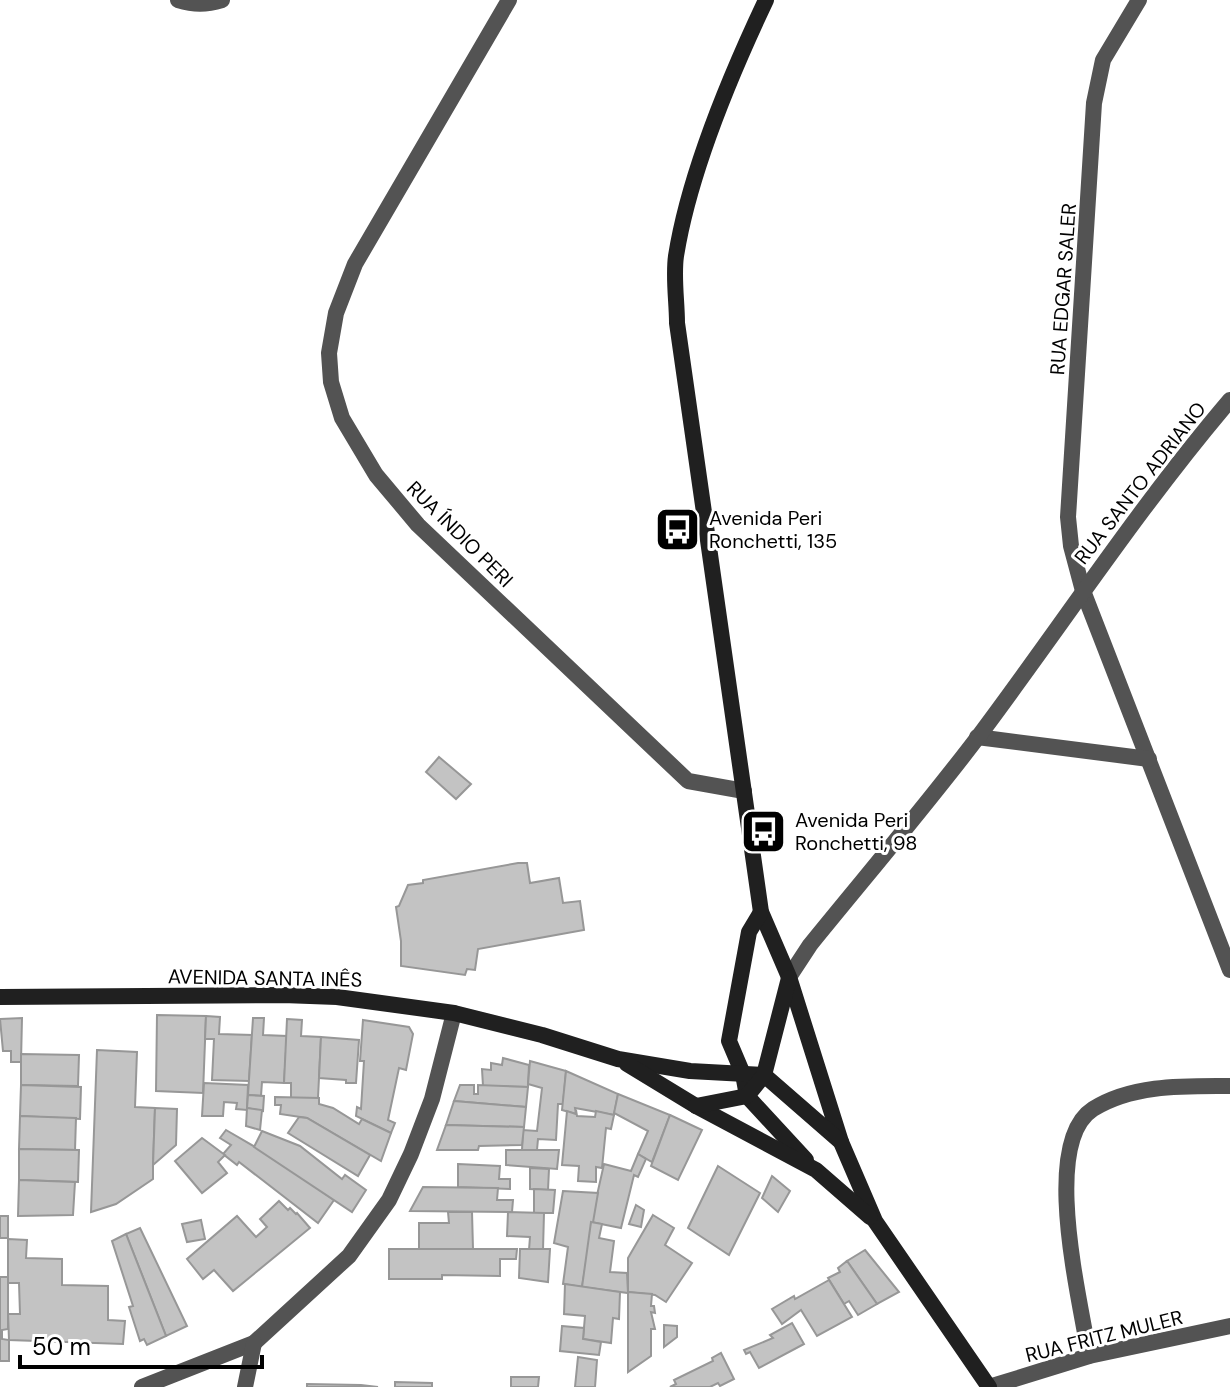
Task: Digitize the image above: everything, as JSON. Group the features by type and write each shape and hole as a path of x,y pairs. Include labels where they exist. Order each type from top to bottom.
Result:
{"main road":[{"path":"766,0 743,48 697,172 676,257 677,323 761,912 789,977 841,1142"},
{"path":"761,912 749,932 729,1041 743,1074 747,1096 816,1170"},
{"path":"696,1106 747,1096 764,1075 789,977"},
{"name":"AVENIDA SANTA INÊS","path":"0,997 283,995 364,1000 454,1013 542,1035 618,1059 690,1071 764,1075 841,1142 875,1221 989,1387"},
{"name":"AVENIDA SANTA INÊS","path":"618,1059 696,1106 816,1170 875,1221"}],"street":[{"path":"178,0 193,5 208,5 222,0"},
{"name":"RUA ÍNDIO PERI","path":"509,0 355,264 336,313 329,353 331,382 342,418 376,475 418,525 688,781 744,791"},
{"name":"RUA EDGAR SALER","path":"1139,0 1103,60 1094,103 1068,517 1071,546 1083,591 1230,970"},
{"name":"RUA SANTO ADRIANO","path":"789,977 810,945 977,737 1083,591 1230,400"},
{"path":"977,737 1149,759"},
{"path":"142,1387 254,1343 349,1256 389,1200 432,1099 454,1013"},
{"path":"1089,1356 1066,1207 1069,1148 1076,1127 1092,1110 1129,1094 1172,1086 1230,1086"},
{"name":"RUA FRITZ MULER","path":"989,1387 1089,1356 1230,1326"},
{"path":"245,1387 254,1343"}],"building":[{"path":"439,757 471,784 456,799 426,772"},
{"path":"527,863 530,883 559,878 563,903 580,901 584,930 478,949 475,970 467,969 465,975 401,966 396,907 408,885"},
{"path":"157,1015 206,1016 203,1093 156,1091"},
{"path":"206,1016 220,1017 219,1034 252,1035 249,1081 212,1080 214,1039 205,1039"},
{"path":"22,1018 21,1062 11,1062 11,1051 3,1051 0,1019"},
{"path":"253,1018 264,1018 263,1035 287,1036 284,1083 262,1082 261,1096 248,1095"},
{"path":"287,1019 302,1020 301,1036 321,1037 318,1098 291,1098 291,1083 284,1083"},
{"path":"363,1020 409,1027 413,1034 406,1070 399,1068 388,1120 395,1123 391,1133 356,1116 357,1107 361,1109"},
{"path":"321,1037 359,1040 356,1083 319,1078"},
{"path":"97,1050 137,1052 135,1107 155,1108 153,1179 116,1204 91,1212"},
{"path":"21,1054 79,1055 78,1086 21,1085"},
{"path":"503,1058 529,1065 528,1087 483,1086 482,1069 491,1070 491,1063 502,1065"},
{"path":"530,1061 566,1071 563,1104 558,1104 556,1140 538,1139 537,1150 522,1150 523,1130 537,1131 542,1088 528,1084"},
{"path":"566,1071 618,1094 614,1115 575,1108 576,1114 562,1110"},
{"path":"204,1083 248,1085 247,1110 236,1109 237,1103 224,1102 223,1116 202,1116"},
{"path":"21,1085 81,1087 80,1119 20,1116"},
{"path":"460,1085 474,1085 474,1094 478,1094 478,1085 528,1087 526,1107 454,1101"},
{"path":"618,1094 670,1115 652,1162 638,1154 648,1131 614,1113"},
{"path":"248,1095 264,1096 263,1111 247,1108"},
{"path":"275,1097 319,1098 319,1104 333,1108 359,1124 362,1119 391,1133 381,1161 307,1118 280,1114 281,1105 275,1105"},
{"path":"454,1101 526,1107 524,1127 446,1125"},
{"path":"155,1108 177,1109 176,1145 153,1165"},
{"path":"247,1108 262,1110 260,1130 246,1126"},
{"path":"576,1110 577,1116 595,1117 596,1111 614,1115 611,1129 606,1128 602,1168 596,1167 596,1182 578,1181 579,1166 562,1165 567,1111 576,1114"},
{"path":"670,1115 702,1130 678,1180 651,1166"},
{"path":"20,1116 76,1118 75,1150 19,1149"},
{"path":"299,1117 307,1118 370,1155 358,1176 288,1133"},
{"path":"446,1125 524,1127 522,1145 479,1146 478,1150 437,1150"},
{"path":"226,1130 274,1158 334,1200 318,1223 239,1162 237,1165 223,1154 231,1145 220,1138"},
{"path":"262,1131 300,1146 342,1179 345,1175 366,1190 352,1212 254,1147"},
{"path":"202,1138 225,1155 218,1162 227,1173 202,1193 175,1161"},
{"path":"19,1149 79,1150 78,1182 19,1180"},
{"path":"506,1150 559,1150 557,1169 506,1165"},
{"path":"638,1154 646,1159 638,1177 634,1175 621,1228 591,1222 604,1164 631,1171"},
{"path":"458,1164 500,1166 499,1179 510,1179 510,1189 458,1187"},
{"path":"718,1166 760,1193 729,1255 688,1228"},
{"path":"530,1168 549,1169 548,1190 530,1189"},
{"path":"772,1176 790,1191 778,1212 762,1198"},
{"path":"19,1180 75,1182 73,1215 18,1216"},
{"path":"423,1187 498,1188 497,1200 513,1200 512,1212 410,1211"},
{"path":"534,1189 555,1190 553,1213 534,1213"},
{"path":"563,1191 598,1193 582,1287 563,1284 568,1247 554,1243"},
{"path":"279,1201 288,1210 290,1208 297,1213 310,1228 233,1291 214,1270 203,1279 187,1259 237,1216 256,1237 267,1227 260,1219"},
{"path":"636,1205 644,1210 641,1227 629,1224"},
{"path":"448,1212 472,1212 473,1249 419,1249 419,1223 449,1223"},
{"path":"508,1212 544,1213 543,1250 529,1250 530,1237 507,1236"},
{"path":"653,1215 674,1228 665,1245 692,1263 666,1302 655,1295 628,1292 628,1258"},
{"path":"0,1216 8,1216 8,1238 0,1238"},
{"path":"201,1220 205,1239 187,1242 182,1224"},
{"path":"591,1222 602,1224 599,1238 614,1241 610,1272 627,1273 628,1293 582,1287"},
{"path":"140,1228 187,1326 166,1336 126,1234"},
{"path":"126,1234 166,1336 147,1345 144,1339 140,1341 129,1307 133,1306 112,1241"},
{"path":"8,1239 27,1240 26,1258 62,1259 62,1285 108,1286 108,1320 125,1321 123,1344 9,1340 8,1314 20,1314 19,1283 8,1283"},
{"path":"389,1249 517,1249 516,1259 500,1259 500,1276 442,1275 442,1279 389,1279"},
{"path":"520,1249 550,1249 548,1282 519,1278"},
{"path":"865,1250 899,1292 877,1304 847,1261"},
{"path":"847,1261 877,1304 858,1315 849,1301 844,1304 828,1278 840,1272 838,1268"},
{"path":"0,1277 8,1277 8,1329 2,1330 2,1339 9,1340 9,1361 0,1361"},
{"path":"829,1280 852,1317 817,1336 801,1310 782,1324 772,1309"},
{"path":"565,1284 620,1292 619,1319 613,1318 611,1343 583,1339 585,1316 564,1314"},
{"path":"628,1292 652,1294 651,1306 654,1306 655,1313 651,1312 655,1329 651,1329 651,1356 628,1372"},
{"path":"792,1323 804,1344 759,1368 750,1352 746,1354 744,1350 773,1338 770,1335"},
{"path":"664,1325 677,1326 677,1337 664,1347"},
{"path":"562,1326 584,1328 583,1339 601,1342 599,1355 560,1351"},
{"path":"721,1353 734,1379 720,1386 718,1383 710,1387 670,1387 676,1384 674,1380 713,1361 712,1358"},
{"path":"578,1357 597,1360 595,1387 575,1387"},
{"path":"511,1377 539,1377 538,1387 511,1387"},
{"path":"395,1382 432,1383 432,1387 395,1387"},
{"path":"307,1384 361,1385 378,1387 307,1387"}],"place":[{"name":"Avenida Peri Ronchetti, 135","path":"678,529"},
{"name":"Avenida Peri Ronchetti, 98","path":"764,832"}]}
